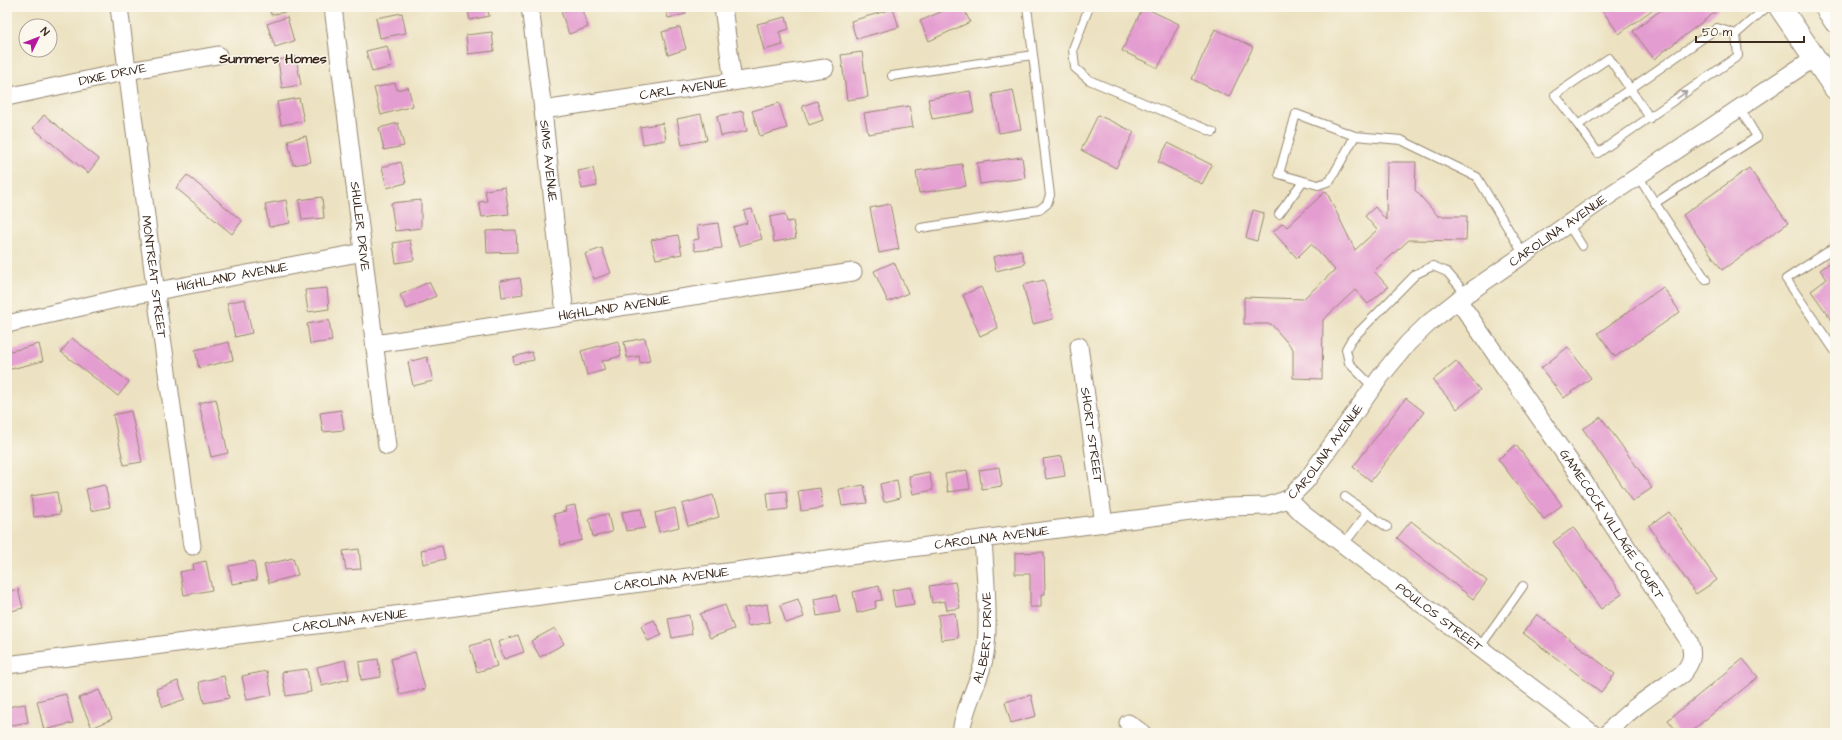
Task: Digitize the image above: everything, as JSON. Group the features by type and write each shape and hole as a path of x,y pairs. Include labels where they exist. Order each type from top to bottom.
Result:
{"main road":[{"path":"1780,7 1835,88"},
{"path":"1826,7 1835,21"}],"street":[{"name":"MONTREAT STREET","path":"119,7 156,292 192,546"},
{"name":"SHULER DRIVE","path":"333,7 387,446"},
{"name":"SIMS AVENUE","path":"530,7 543,110 565,315"},
{"path":"723,7 733,82"},
{"name":"DIXIE DRIVE","path":"7,96 128,71 218,56"},
{"name":"CAROLINA AVENUE","path":"7,665 1228,507 1268,506 1288,499 1306,482 1373,386 1408,343 1430,322 1462,297 1568,224 1739,107 1814,58"},
{"name":"CARL AVENUE","path":"543,110 825,68"},
{"name":"HIGHLAND AVENUE","path":"7,324 156,292 364,252"},
{"name":"HIGHLAND AVENUE","path":"375,344 853,272"},
{"name":"GAMECOCK VILLAGE COURT","path":"1462,297 1689,641 1692,655 1688,668 1682,674 1634,708 1617,722 1608,733"},
{"name":"SHORT STREET","path":"1079,346 1104,524"},
{"name":"POULOS STREET","path":"1288,499 1303,514 1343,545 1592,733"},
{"name":"ALBERT DRIVE","path":"961,733 962,719 977,680 985,653 986,628 983,539"}],"lane":[{"path":"921,228 1040,210 1046,204 1050,195 1027,7"},
{"path":"1089,7 1073,49 1075,68 1089,80 1213,132"},
{"path":"1736,34 1767,7"},
{"path":"1578,125 1717,28 1736,34"},
{"path":"1650,118 1609,58 1556,95 1598,153 1650,118 1738,56 1736,34"},
{"path":"892,76 1033,55"},
{"path":"1655,203 1757,137 1739,107"},
{"path":"1355,136 1330,181 1318,185 1279,174 1296,114 1355,136 1401,140 1477,177 1524,255"},
{"path":"1638,176 1706,280"},
{"path":"1279,214 1303,181"},
{"path":"1568,224 1582,246"},
{"path":"1835,247 1786,279 1835,351"},
{"path":"1373,386 1349,364 1346,349 1351,340 1416,274 1434,266 1447,272 1462,297"},
{"path":"1345,497 1387,527"},
{"path":"1343,545 1367,514"},
{"path":"1479,648 1523,586"}],"building":[{"path":"270,7 288,7 289,11 271,15"},
{"path":"467,7 487,7 489,16 470,20"},
{"path":"574,7 581,7 588,27 569,34 561,12"},
{"path":"665,7 685,7 686,14 668,18"},
{"path":"952,7 963,7 970,22 929,41 920,21"},
{"path":"1143,7 1179,24 1158,68 1122,51"},
{"path":"1600,7 1656,7 1619,34"},
{"path":"1665,7 1718,7 1719,9 1654,59 1633,31"},
{"path":"893,9 899,27 856,39 851,21"},
{"path":"402,13 406,33 380,38 376,18"},
{"path":"287,17 294,41 275,47 267,24"},
{"path":"786,17 789,29 779,32 783,45 764,50 757,24"},
{"path":"680,27 686,49 668,55 662,32"},
{"path":"1215,29 1253,47 1229,97 1192,79"},
{"path":"492,32 494,51 468,54 466,35"},
{"path":"387,46 392,67 372,72 366,51"},
{"path":"862,52 868,97 847,100 841,55"},
{"path":"296,57 301,85 282,88 278,60"},
{"path":"395,83 397,90 408,87 413,106 381,115 374,88"},
{"path":"1013,90 1021,129 999,133 992,94"},
{"path":"970,91 974,112 932,119 928,99"},
{"path":"299,98 304,121 281,125 277,102"},
{"path":"817,101 823,120 809,125 802,106"},
{"path":"779,103 787,128 760,136 752,111"},
{"path":"909,106 913,127 868,134 864,113"},
{"path":"743,111 747,131 721,136 717,116"},
{"path":"701,114 707,140 682,145 677,119"},
{"path":"44,115 99,159 88,173 33,128"},
{"path":"1098,115 1134,132 1116,168 1081,150"},
{"path":"398,123 404,146 384,150 379,128"},
{"path":"663,123 666,140 643,144 640,127"},
{"path":"306,136 311,162 293,165 288,140"},
{"path":"1168,143 1212,165 1202,184 1158,162"},
{"path":"1022,157 1025,178 980,184 977,163"},
{"path":"401,162 406,183 387,188 382,167"},
{"path":"1387,162 1416,162 1415,190 1438,216 1467,216 1466,241 1409,240 1374,271 1388,287 1368,304 1355,290 1323,320 1322,379 1293,378 1293,349 1271,324 1244,324 1244,297 1303,299 1335,270 1311,244 1297,258 1273,232 1283,223 1287,227 1326,191 1355,250 1377,230 1365,216 1375,207 1386,220"},
{"path":"962,164 966,186 919,193 916,171"},
{"path":"593,168 597,186 582,189 578,171"},
{"path":"1749,168 1788,223 1722,270 1683,215"},
{"path":"187,175 242,221 232,234 176,188"},
{"path":"505,187 509,214 482,217 479,202 487,201 485,190"},
{"path":"322,197 324,218 302,220 299,200"},
{"path":"286,200 290,223 269,227 265,204"},
{"path":"421,200 421,228 395,231 391,203"},
{"path":"890,204 899,249 879,253 870,208"},
{"path":"752,209 762,239 739,246 733,227 747,223 744,211"},
{"path":"1253,210 1264,213 1257,241 1246,238"},
{"path":"785,214 787,222 793,221 796,238 774,242 770,217"},
{"path":"718,223 722,248 695,251 693,240 699,239 697,226"},
{"path":"516,230 517,252 487,253 486,231"},
{"path":"678,235 682,254 656,259 651,240"},
{"path":"410,240 414,260 396,263 393,243"},
{"path":"602,248 611,273 594,279 585,254"},
{"path":"1021,250 1025,264 996,271 993,257"},
{"path":"1835,259 1835,325 1811,291 1827,279 1820,270"},
{"path":"894,262 908,293 888,302 874,271"},
{"path":"520,278 523,294 502,297 500,281"},
{"path":"1044,280 1053,319 1033,324 1023,285"},
{"path":"429,282 436,296 407,309 400,295"},
{"path":"981,287 998,328 980,336 963,295"},
{"path":"1663,287 1680,312 1615,357 1598,333"},
{"path":"327,288 329,309 308,312 305,290"},
{"path":"245,299 252,333 235,337 227,303"},
{"path":"329,320 332,341 310,344 307,324"},
{"path":"72,338 129,382 118,396 61,352"},
{"path":"645,338 650,361 640,363 639,356 627,358 624,342"},
{"path":"618,341 621,356 602,361 605,370 587,375 581,351"},
{"path":"229,342 233,360 199,368 195,350"},
{"path":"39,344 43,361 7,370 7,352"},
{"path":"1568,347 1591,378 1564,398 1541,368"},
{"path":"532,352 534,360 514,364 513,357"},
{"path":"427,357 433,381 413,386 408,362"},
{"path":"1456,361 1480,390 1457,409 1433,380"},
{"path":"1406,398 1424,412 1371,481 1353,467"},
{"path":"216,399 228,453 211,457 199,403"},
{"path":"341,410 344,430 323,432 320,413"},
{"path":"131,411 142,462 124,465 113,415"},
{"path":"1601,417 1652,488 1633,501 1583,429"},
{"path":"1516,445 1562,505 1544,519 1498,459"},
{"path":"1062,456 1065,476 1046,479 1043,459"},
{"path":"999,467 1002,486 982,489 979,470"},
{"path":"967,470 970,489 948,492 945,474"},
{"path":"929,472 933,490 913,494 909,476"},
{"path":"897,480 900,498 884,502 880,484"},
{"path":"105,485 110,507 91,511 86,489"},
{"path":"864,485 867,503 842,506 839,489"},
{"path":"820,488 823,508 801,511 798,491"},
{"path":"786,491 788,509 769,511 767,493"},
{"path":"57,492 60,514 34,517 31,496"},
{"path":"713,495 719,517 688,526 682,504"},
{"path":"575,505 582,540 561,545 554,514 566,511 565,507"},
{"path":"675,508 679,527 659,532 655,513"},
{"path":"641,509 645,528 626,531 622,512"},
{"path":"1669,512 1717,580 1696,594 1649,526"},
{"path":"608,514 612,532 593,537 589,518"},
{"path":"1411,521 1487,581 1473,599 1397,538"},
{"path":"1574,527 1622,594 1601,609 1553,542"},
{"path":"442,546 445,559 423,564 421,550"},
{"path":"359,549 361,569 346,570 343,551"},
{"path":"1044,552 1045,594 1041,594 1041,607 1030,607 1030,574 1015,574 1015,553"},
{"path":"293,558 298,575 269,583 264,565"},
{"path":"206,561 212,590 184,595 180,572 194,569 193,564"},
{"path":"254,561 257,580 232,584 229,566"},
{"path":"955,582 960,608 947,610 945,601 932,603 929,586"},
{"path":"879,586 882,600 875,601 876,608 857,613 853,592"},
{"path":"911,587 914,604 895,607 892,590"},
{"path":"18,589 23,608 7,612 7,592"},
{"path":"836,595 840,612 817,616 814,599"},
{"path":"798,599 804,617 786,623 780,605"},
{"path":"767,604 770,622 748,626 744,608"},
{"path":"725,605 734,629 710,638 700,614"},
{"path":"955,613 958,638 941,640 938,615"},
{"path":"1537,614 1615,674 1601,692 1523,633"},
{"path":"689,615 692,634 672,638 668,619"},
{"path":"654,620 662,635 648,641 641,626"},
{"path":"555,628 564,644 540,657 531,641"},
{"path":"518,635 524,652 504,659 498,642"},
{"path":"489,640 497,666 477,672 470,646"},
{"path":"415,652 425,689 400,695 391,659"},
{"path":"378,659 381,677 361,680 359,662"},
{"path":"1743,659 1758,677 1689,733 1678,733 1668,720"},
{"path":"345,660 349,679 322,686 317,667"},
{"path":"307,669 311,692 286,696 282,672"},
{"path":"267,671 272,695 247,700 242,676"},
{"path":"224,676 229,698 204,703 199,682"},
{"path":"178,681 185,699 163,707 156,689"},
{"path":"99,690 112,719 92,728 79,698"},
{"path":"66,694 73,723 44,730 37,701"},
{"path":"1031,695 1036,716 1011,723 1005,702"},
{"path":"25,704 28,722 7,726 7,707"}],"district":[{"name":"Summers Homes","path":"273,59"}]}
